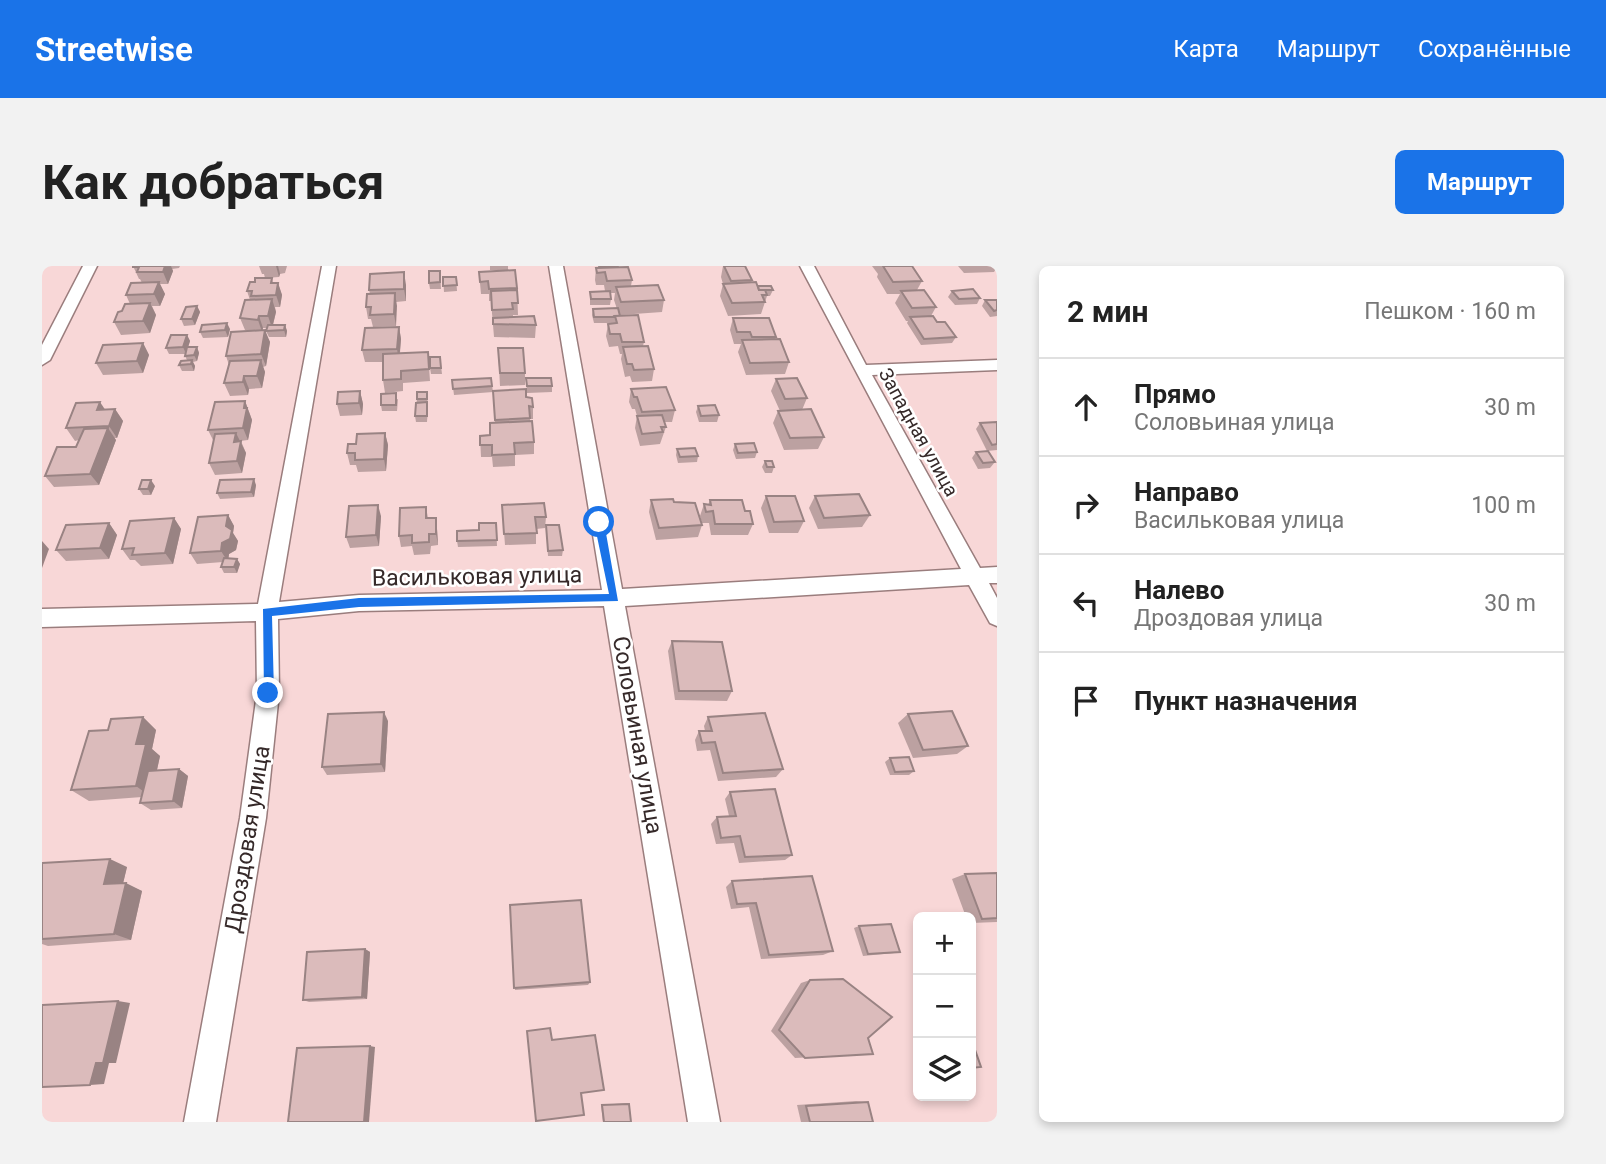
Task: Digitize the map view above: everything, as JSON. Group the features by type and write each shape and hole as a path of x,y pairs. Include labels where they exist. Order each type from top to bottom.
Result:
{"street":[{"path":"42,360 90,266"},
{"name":"Дроздовая улица","path":"200,1122 253,818 268,693 267,612 329,266"},
{"name":"Соловьиная улица","path":"556,266 704,1122"},
{"name":"Западная улица","path":"807,266 997,617"},
{"path":"861,370 997,365"},
{"name":"Васильковая улица","path":"42,618 267,612 359,603 615,598 997,575"}],"building":[{"path":"133,266 165,266 163,272 137,272 139,267"},
{"path":"724,266 745,266 752,280 731,281"},
{"path":"883,266 912,266 922,281 893,282"},
{"path":"628,267 632,280 607,281 605,272 597,273 596,268"},
{"path":"515,270 517,288 489,289 488,281 480,282 479,272"},
{"path":"429,271 440,271 440,282 429,283"},
{"path":"404,272 404,289 369,290 370,274"},
{"path":"443,277 456,277 457,285 443,286"},
{"path":"255,278 272,278 271,283 278,283 276,295 251,296 252,291 247,291 250,282 255,282"},
{"path":"159,282 154,294 126,295 131,283"},
{"path":"756,282 759,290 765,290 767,295 762,295 765,302 732,303 723,284"},
{"path":"658,285 664,300 621,302 616,287"},
{"path":"758,286 771,286 773,290 759,290"},
{"path":"973,289 980,298 959,299 952,291"},
{"path":"517,290 518,303 512,303 513,309 492,310 491,291"},
{"path":"924,290 936,307 912,308 901,291"},
{"path":"610,291 611,299 591,299 590,292"},
{"path":"395,293 394,314 370,315 371,307 366,307 367,294"},
{"path":"272,299 268,316 259,316 258,320 240,318 245,300"},
{"path":"985,300 997,300 997,310 994,311"},
{"path":"150,303 143,321 114,322 125,304"},
{"path":"197,306 192,319 181,319 186,307"},
{"path":"618,308 620,316 594,317 593,309"},
{"path":"638,315 644,342 622,342 620,334 610,334 608,324 617,323 615,316"},
{"path":"534,316 536,325 493,324 493,318"},
{"path":"933,316 937,322 945,322 956,337 924,339 910,317"},
{"path":"733,318 769,318 776,337 752,337 750,332 737,332"},
{"path":"227,323 225,330 200,332 202,325"},
{"path":"268,325 285,325 284,330 266,331"},
{"path":"399,327 397,349 362,350 365,328"},
{"path":"265,330 261,354 226,356 231,332"},
{"path":"171,335 187,335 183,347 166,348"},
{"path":"780,339 789,362 750,363 742,340"},
{"path":"143,343 137,361 96,363 103,345"},
{"path":"648,346 654,369 634,370 632,364 627,364 623,347"},
{"path":"187,347 197,347 194,355 185,356"},
{"path":"498,348 523,348 525,373 500,373"},
{"path":"428,352 429,369 401,371 401,379 383,380 383,354"},
{"path":"430,357 440,357 441,368 430,368"},
{"path":"192,360 191,364 179,365 181,361"},
{"path":"261,360 257,376 244,376 243,382 224,383 230,361"},
{"path":"491,378 492,386 453,389 452,380"},
{"path":"526,378 551,378 552,386 527,386"},
{"path":"797,378 807,398 785,399 776,379"},
{"path":"666,387 675,410 642,412 631,389"},
{"path":"526,389 526,397 532,398 533,407 529,406 530,418 495,420 493,391"},
{"path":"360,391 359,403 337,404 338,392"},
{"path":"417,392 427,392 427,399 417,399"},
{"path":"396,393 396,405 381,405 381,394"},
{"path":"245,401 244,408 247,408 243,428 208,430 215,402"},
{"path":"100,402 97,410 115,409 109,426 66,428 76,403"},
{"path":"427,402 427,416 415,416 416,403"},
{"path":"715,405 719,415 701,416 698,406"},
{"path":"811,409 824,437 790,438 778,411"},
{"path":"662,415 666,427 661,427 663,432 642,434 637,416"},
{"path":"532,421 534,442 514,443 515,454 492,455 492,445 480,445 480,436 490,435 490,423"},
{"path":"997,422 997,444 992,445 980,423"},
{"path":"108,428 90,474 45,476 57,447 76,447 84,429"},
{"path":"236,433 234,442 241,441 237,461 209,463 215,434"},
{"path":"385,433 384,459 355,460 355,453 347,453 348,444 356,444 357,434"},
{"path":"754,443 757,452 738,453 735,444"},
{"path":"695,448 698,456 680,457 677,449"},
{"path":"988,451 995,462 983,463 976,452"},
{"path":"765,461 772,461 774,467 767,467"},
{"path":"254,479 251,492 217,493 220,480"},
{"path":"142,480 151,480 148,489 139,489"},
{"path":"859,494 870,515 824,518 815,496"},
{"path":"766,496 795,496 804,521 774,522"},
{"path":"673,499 674,502 695,503 702,525 659,528 651,500"},
{"path":"710,500 742,500 745,511 750,511 753,524 715,524 713,511 706,512 704,504 711,505"},
{"path":"544,503 546,517 535,517 537,533 504,534 502,505"},
{"path":"378,505 376,535 346,537 349,506"},
{"path":"426,507 426,518 436,518 436,534 429,534 429,542 412,543 412,535 399,536 400,508"},
{"path":"228,515 226,526 232,530 230,539 222,543 221,551 190,553 198,517"},
{"path":"174,518 165,553 132,555 134,548 122,549 130,521"},
{"path":"109,523 100,548 56,550 66,525"},
{"path":"479,523 496,523 497,540 457,541 457,531 479,530"},
{"path":"546,525 559,525 563,550 548,551"},
{"path":"224,558 237,559 234,567 221,567"},
{"path":"672,641 722,642 732,691 679,691"},
{"path":"952,711 968,746 923,750 908,714"},
{"path":"384,712 381,764 322,767 328,714"},
{"path":"765,713 783,769 723,773 715,742 702,743 699,731 712,731 708,717"},
{"path":"143,717 136,744 146,744 136,786 71,790 89,731 108,730 111,719"},
{"path":"909,757 914,771 895,772 890,758"},
{"path":"179,769 173,801 140,803 148,771"},
{"path":"775,789 792,855 745,857 740,836 721,838 717,817 736,816 730,792"},
{"path":"110,859 104,884 126,883 114,934 42,939 42,863"},
{"path":"997,873 997,918 982,919 965,874"},
{"path":"812,876 833,951 769,955 756,903 737,904 732,881"},
{"path":"581,900 590,982 514,988 510,905"},
{"path":"891,924 900,952 868,954 859,926"},
{"path":"365,949 362,997 303,1000 307,952"},
{"path":"843,979 892,1017 868,1038 873,1054 805,1058 779,1030 810,980"},
{"path":"118,1001 103,1063 96,1063 90,1085 42,1087 42,1005"},
{"path":"550,1028 552,1040 595,1035 604,1090 581,1093 584,1115 536,1121 527,1031"},
{"path":"370,1046 364,1122 288,1122 297,1048"},
{"path":"976,1053 981,1067 976,1068"},
{"path":"868,1102 873,1122 810,1122 806,1106"},
{"path":"629,1104 631,1122 604,1122 602,1105"}],"route":[{"path":"268,693 267,612 359,603 615,598 599,522"}]}
